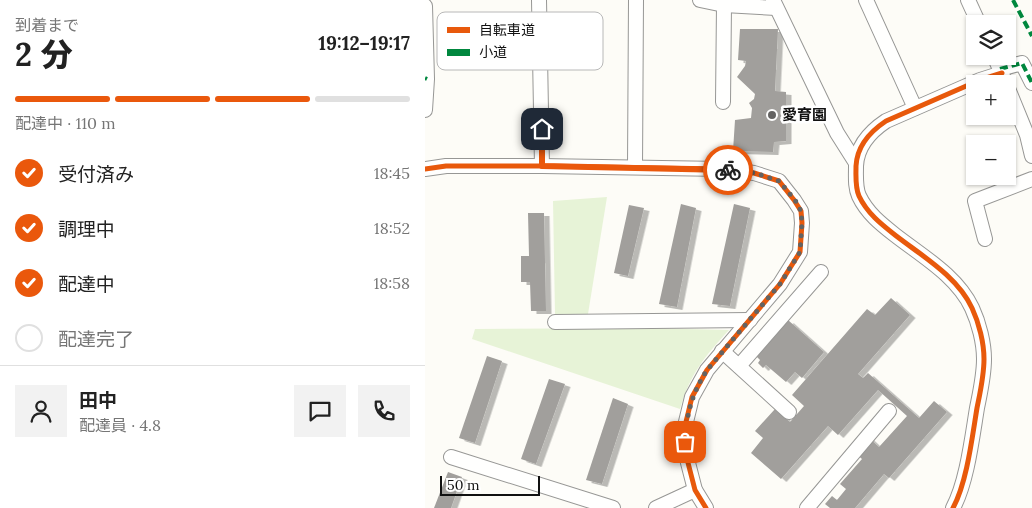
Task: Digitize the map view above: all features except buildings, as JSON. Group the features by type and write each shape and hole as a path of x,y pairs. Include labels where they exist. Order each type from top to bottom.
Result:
{"street":[{"path":"635,167 637,0"},
{"path":"700,0 724,4 774,4 837,134 856,163"},
{"path":"866,0 915,108"},
{"path":"968,0 975,15"},
{"path":"723,102 724,4"},
{"path":"425,6 425,110"},
{"path":"953,508 963,481 981,386 984,359 980,330 972,308 964,294 951,280 868,211 859,196 855,182 856,163 863,143 875,128 915,108 1002,74 1022,63 1032,83"},
{"path":"540,70 542,166"},
{"path":"1002,74 1027,135 1032,156"},
{"path":"425,169 446,166 722,169 755,173 779,181 795,200 801,211 800,252 780,284 707,370 692,397 685,426 686,455 695,490 706,508"},
{"path":"985,238 975,201 1032,179"},
{"path":"739,366 821,272"},
{"path":"555,322 750,320"},
{"path":"722,351 789,412"},
{"path":"807,508 889,412"},
{"path":"451,457 613,508"},
{"path":"656,508 695,490"}],"green space":[{"path":"607,197 588,314 555,314 553,201"},
{"path":"643,328 729,330 699,366 680,409 472,339 475,329"}],"marked path":[{"path":"1013,0 1032,36"},
{"path":"1000,69 1022,63 1032,83"}],"cycle path":[{"path":"953,508 962,486 983,378 984,353 979,327 972,308 948,276 885,227 866,208 857,189 856,166 862,146 875,129 886,121 980,80 1002,73"},
{"path":"425,169 446,166 722,169 754,173 779,181 801,211 800,252 780,284 707,370 692,397 685,426 686,455 695,490 706,508"}],"way so far":[{"path":"685,442 685,426 692,397 698,384 722,351 780,284 800,252 801,211 795,200 779,181 755,173 728,170"}],"place":[{"name":"愛育園","path":"772,115"}],"route":[{"path":"542,129 542,166 630,166 728,170"}]}
